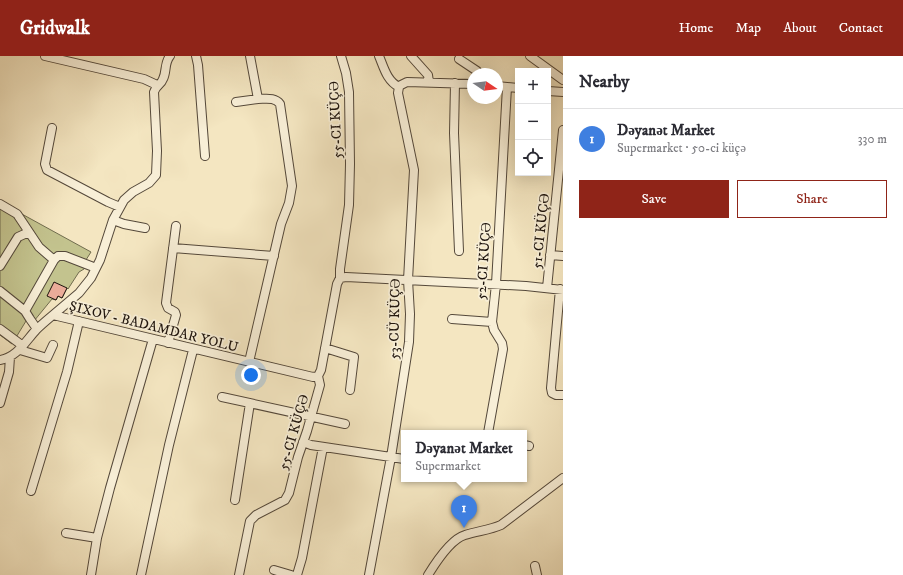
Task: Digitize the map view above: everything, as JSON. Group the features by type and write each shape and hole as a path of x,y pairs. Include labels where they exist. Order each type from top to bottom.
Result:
{"street":[{"path":"0,360 10,357 21,348 37,329 84,287 96,268 113,220 120,207 128,196 149,183 156,175 157,151 154,92 157,85 164,79 165,65 170,56"},
{"path":"196,56 205,156"},
{"path":"250,56 258,100"},
{"name":"55-CI KÜÇƏ","path":"239,575 250,521 256,515 285,500 290,493 298,457 312,417 320,385 318,376 321,370 337,284 340,278 349,205 349,92 341,56"},
{"path":"379,56 389,78 393,84 399,87 407,82 467,84"},
{"path":"411,56 428,75 429,82"},
{"path":"530,56 563,80"},
{"path":"50,57 144,79 157,85"},
{"path":"459,59 472,68"},
{"path":"455,83 454,133 459,251"},
{"name":"53-CÜ KÜÇƏ","path":"369,575 391,457 409,342 410,314 408,280 414,170 398,93 399,87"},
{"path":"503,87 515,88"},
{"name":"52-CI KÜÇƏ","path":"492,322 496,284 507,87"},
{"path":"551,91 563,92"},
{"path":"236,102 278,100 280,104 292,186 289,203 281,224 249,362"},
{"path":"52,128 46,164 47,170 120,207"},
{"name":"51-CI KÜÇƏ","path":"547,288 563,130"},
{"path":"0,204 17,214 39,247 54,260"},
{"path":"113,220 124,224 145,228"},
{"path":"168,343 176,315 175,312 168,308 166,303 176,226"},
{"path":"0,266 18,237 29,232"},
{"path":"174,248 274,256"},
{"path":"550,255 563,256"},
{"path":"25,311 54,260 58,256 65,256 96,268"},
{"path":"340,278 346,276 496,284 562,290 551,388 552,392 556,395 563,395"},
{"path":"0,291 25,311 37,329"},
{"path":"53,315 193,350 313,377 318,376"},
{"path":"452,319 492,322 494,330 502,343 503,349 489,430"},
{"path":"31,491 67,372 79,321"},
{"path":"0,329 21,348 47,358 53,345"},
{"path":"91,575 97,538 153,339"},
{"path":"325,348 353,355 350,390"},
{"path":"140,575 169,446 193,350"},
{"path":"0,403 9,372 10,357"},
{"path":"222,397 345,424"},
{"path":"235,500 250,403"},
{"path":"303,442 323,447 401,459"},
{"path":"298,575 304,551 323,447"},
{"path":"428,575 435,564 459,537 501,525 563,478"},
{"path":"66,533 97,538"},
{"path":"535,566 537,575"},
{"path":"274,570 292,575"}],"green space":[{"path":"0,202 91,252 84,263 86,266 79,272 68,289 67,288 62,298 58,296 56,300 52,299 34,321 32,319 26,321 12,344 0,335"}],"building":[{"path":"54,282 67,288 62,298 58,296 56,300 47,296"}],"place":[{"name":"Dəyanət Market","path":"464,528"}]}
